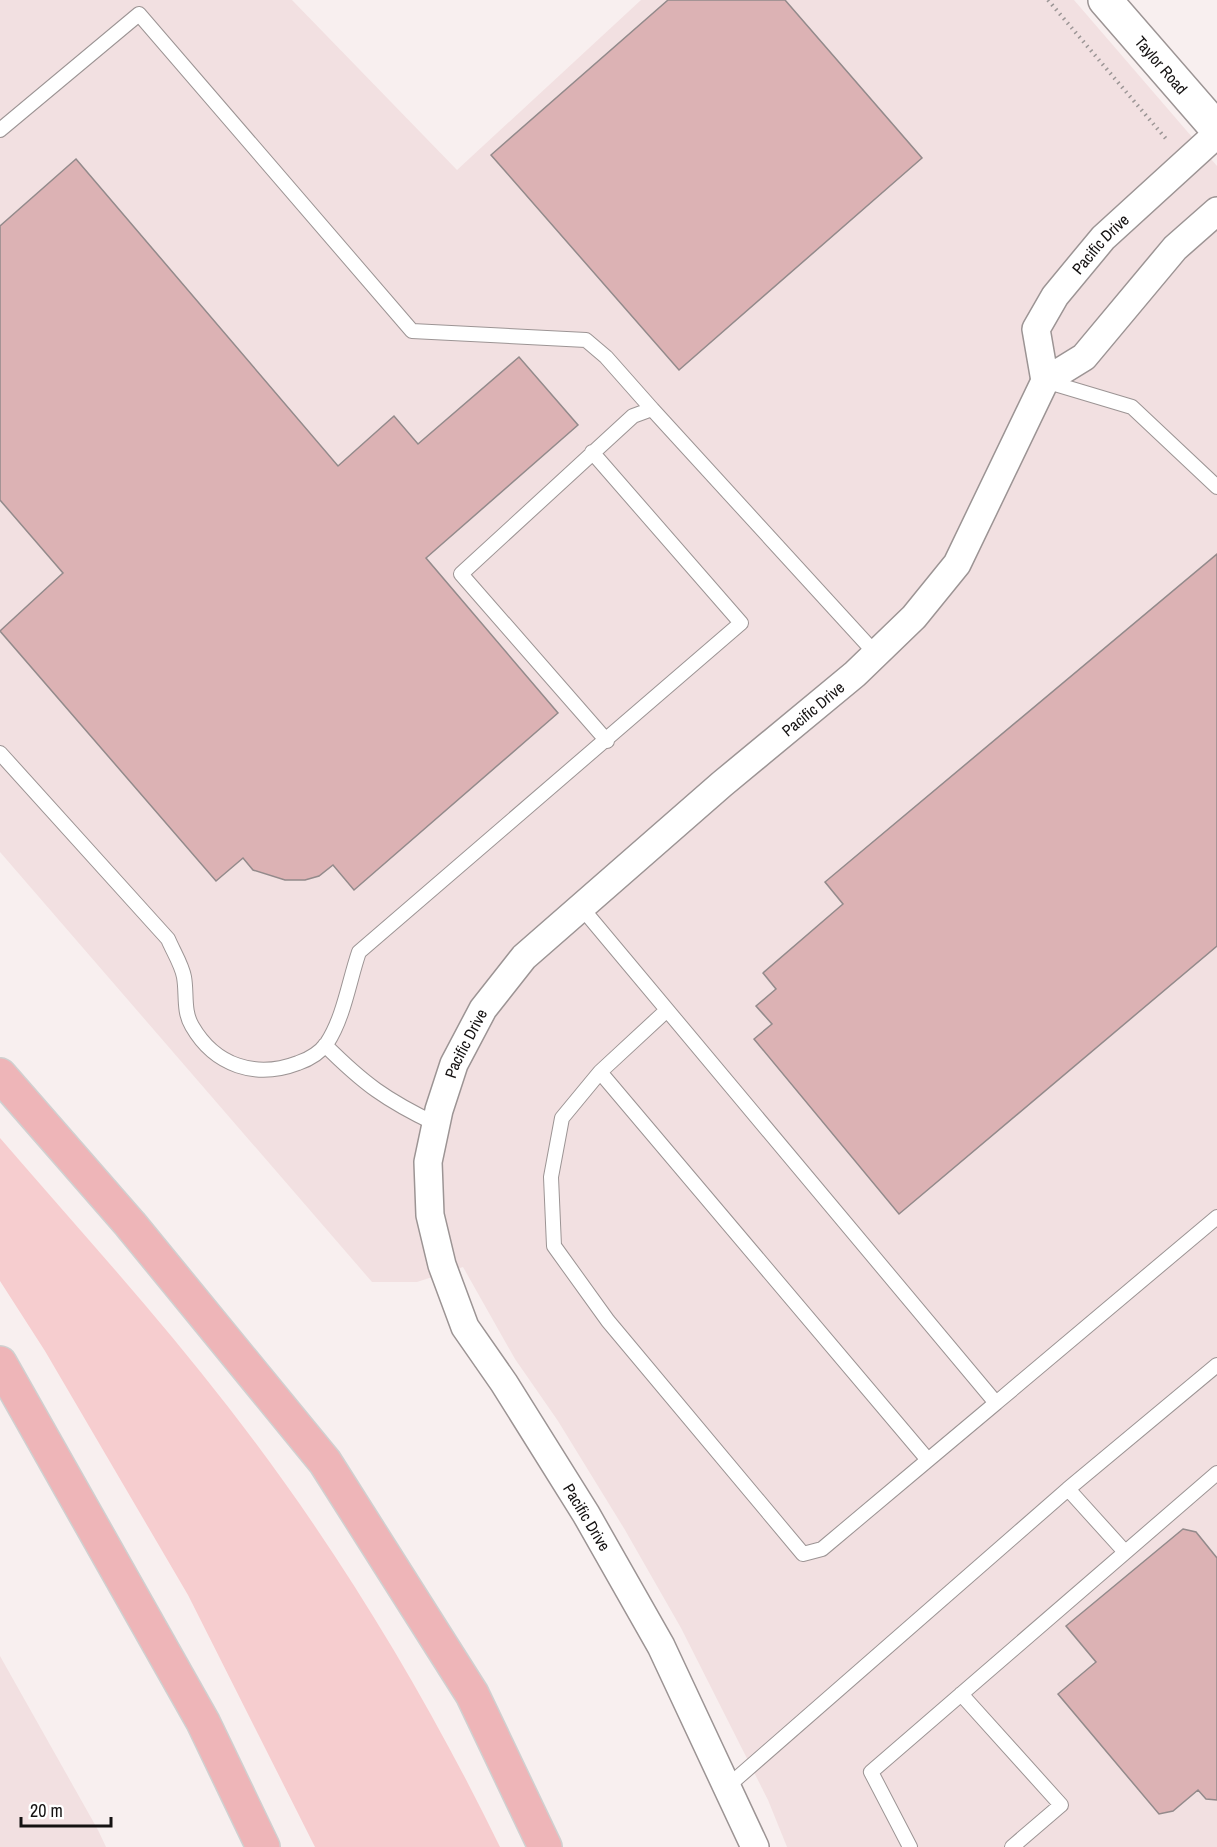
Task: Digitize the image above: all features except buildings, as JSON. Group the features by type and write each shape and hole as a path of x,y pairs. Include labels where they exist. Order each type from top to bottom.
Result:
{"highway":[{"path":"0,1075 130,1224 325,1462 472,1694 544,1847"},
{"path":"0,1364 203,1722 263,1847"}],"street":[{"name":"Taylor Road","path":"1105,0 1217,129"},
{"name":"Pacific Drive","path":"755,1847 661,1646 592,1524 504,1383 465,1327 442,1265 430,1215 428,1162 436,1124 454,1064 483,1009 524,957 876,654 914,617 957,564 1045,381 1036,329 1055,296 1102,238 1217,134"},
{"path":"1045,381 1084,357 1175,248 1217,211"}],"lane":[{"path":"0,130 139,15 412,331 586,340 606,357 876,654"},
{"path":"1045,381 1131,406 1217,487"},
{"path":"607,741 462,574 633,416 652,408"},
{"path":"0,753 168,939 184,976 184,998 191,1026 213,1052 243,1069 278,1071 313,1057 325,1045 335,1029 359,952 607,741 741,623 592,452"},
{"path":"581,907 996,1403"},
{"path":"667,1010 600,1072 562,1118 551,1177 554,1246 608,1320 804,1554 822,1549 1217,1217"},
{"path":"325,1045 364,1083 397,1105 436,1124"},
{"path":"600,1072 928,1460"},
{"path":"728,1786 1068,1489 1217,1365"},
{"path":"910,1847 871,1772 1217,1473"},
{"path":"1068,1489 1125,1552"},
{"path":"961,1694 1061,1805 1012,1847"}],"path":[{"path":"1048,0 1166,138"}],"shaded area":[{"path":"0,0 292,0 457,170 641,0 1074,0 1217,166 1217,1847 787,1847 768,1800 681,1628 625,1530 558,1421 515,1359 463,1267 417,1282 372,1282 0,852"},
{"path":"0,1138 174,1339 268,1459 376,1620 441,1732 500,1847 315,1847 188,1595 45,1351 0,1281"},
{"path":"0,1656 98,1830 106,1847 0,1847"}]}
